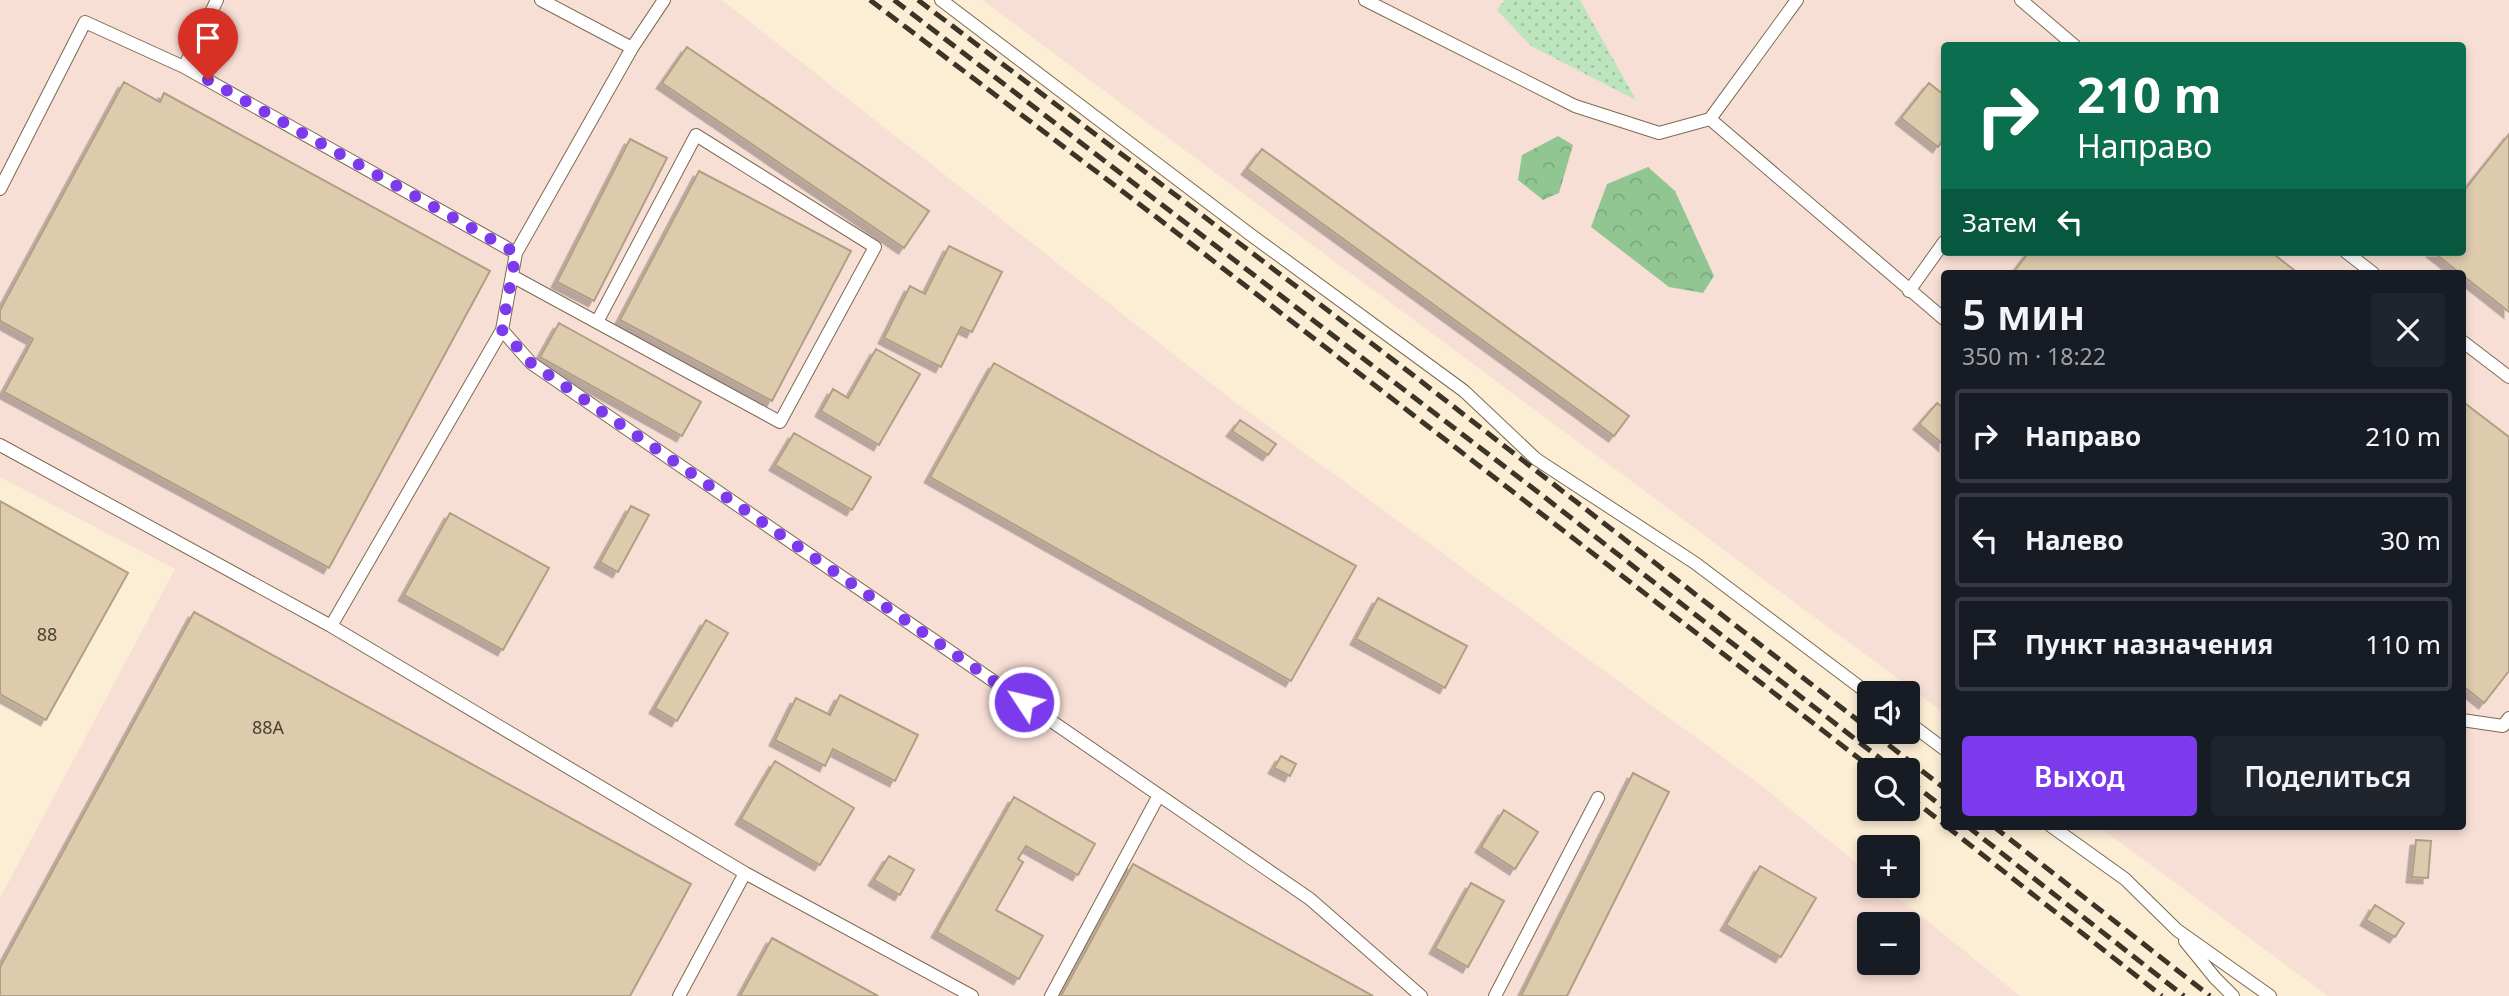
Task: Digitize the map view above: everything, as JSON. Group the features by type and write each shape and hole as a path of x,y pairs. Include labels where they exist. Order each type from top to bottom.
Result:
{"lane":[{"path":"184,67 217,0"},
{"path":"541,0 632,48"},
{"path":"331,626 502,330 516,253 632,48 664,0"},
{"path":"941,0 1251,235 1464,391 1536,459 1695,563 1857,685"},
{"path":"1365,0 1575,106 1658,133 1710,119 1797,0"},
{"path":"2021,0 2070,42"},
{"path":"0,189 85,22 184,67 516,253"},
{"path":"1710,119 1941,317"},
{"path":"512,276 597,323 779,422 875,247 696,135 597,323"},
{"path":"1909,291 1941,246"},
{"path":"2351,256 2369,270"},
{"path":"502,330 531,363 1310,899 1421,996"},
{"path":"2466,344 2509,377"},
{"path":"0,445 331,626 745,873 972,996"},
{"path":"2466,721 2503,726 2509,718"},
{"path":"1920,731 1941,747"},
{"path":"1051,996 1159,795"},
{"path":"1495,996 1598,797"},
{"path":"2057,830 2125,879 2177,930 2233,996"},
{"path":"679,996 745,873"},
{"path":"2177,930 2270,996"}],"shaded area":[{"path":"0,0 722,0 1232,400 1757,782 1857,863 1857,898 1899,898 1916,912 1857,912 1857,975 1920,975 1920,915 2020,996 0,996 0,898 175,569 0,477"},
{"path":"982,0 2509,0 2509,996 2328,996 2103,830 2466,830 2466,270 1941,270 1941,711 1920,695 1920,681 1901,681"}],"green space":[{"path":"1505,0 1580,0 1636,100 1531,46 1497,10"},
{"path":"1558,136 1573,145 1559,193 1543,200 1518,180 1522,155"},
{"path":"1648,167 1675,191 1714,276 1703,293 1669,287 1591,227 1607,184"}],"building":[{"path":"687,47 929,211 904,248 662,83"},
{"path":"124,82 160,102 164,93 490,271 329,568 4,392 33,339 0,321 0,310"},
{"path":"1929,83 1941,93 1941,142 1938,147 1901,118"},
{"path":"2509,134 2509,312 2466,278 2466,270 2456,270 2438,256 2466,256 2466,188"},
{"path":"630,139 667,158 594,301 557,282"},
{"path":"1262,149 1629,416 1614,436 1247,169"},
{"path":"699,171 851,251 772,401 620,320"},
{"path":"949,246 1002,272 972,332 961,327 941,367 884,338 910,286 925,294"},
{"path":"2026,256 2276,256 2294,270 2015,270"},
{"path":"559,323 701,402 682,436 540,357"},
{"path":"876,349 920,374 879,445 821,411 833,389 848,398"},
{"path":"994,363 1356,566 1291,681 930,477"},
{"path":"1937,403 1941,406 1941,442 1919,424"},
{"path":"2466,404 2509,437 2509,671 2484,703 2466,688"},
{"path":"1240,420 1276,444 1268,455 1232,431"},
{"path":"794,433 871,477 852,510 775,465"},
{"path":"0,501 128,573 46,720 0,694"},
{"path":"631,506 649,515 618,572 600,562"},
{"path":"450,513 549,568 503,650 404,595"},
{"path":"1378,598 1467,646 1445,688 1356,639"},
{"path":"194,612 691,884 630,996 0,996 0,967"},
{"path":"706,620 728,633 677,721 655,708"},
{"path":"840,695 918,735 895,781 833,749 825,766 775,740 796,698 830,715"},
{"path":"1281,756 1296,764 1290,776 1274,768"},
{"path":"775,761 854,808 820,865 741,819"},
{"path":"1633,773 1669,792 1567,996 1521,996"},
{"path":"1014,797 1095,844 1078,875 1026,846 1018,859 1023,862 996,910 1043,936 1019,979 937,932"},
{"path":"1504,810 1538,832 1515,869 1481,847"},
{"path":"2416,840 2431,841 2428,878 2412,877"},
{"path":"889,856 914,870 900,895 874,880"},
{"path":"1133,864 1373,996 1061,996"},
{"path":"1760,866 1816,898 1781,957 1726,925"},
{"path":"1471,883 1504,901 1468,967 1435,948"},
{"path":"2375,905 2404,923 2395,937 2366,920"},
{"path":"772,938 878,996 740,996"}],"railway":[{"path":"870,0 1858,758"},
{"path":"894,0 1543,496 1880,758"},
{"path":"918,0 1400,365 1857,720"},
{"path":"1887,744 1941,786"},
{"path":"1920,789 1941,806"},
{"path":"1920,805 1941,822"},
{"path":"1951,830 2162,996"},
{"path":"1972,830 2184,996"},
{"path":"1998,830 2210,996"}],"route":[{"path":"208,80 516,253 502,330 531,363 1024,702"}]}
